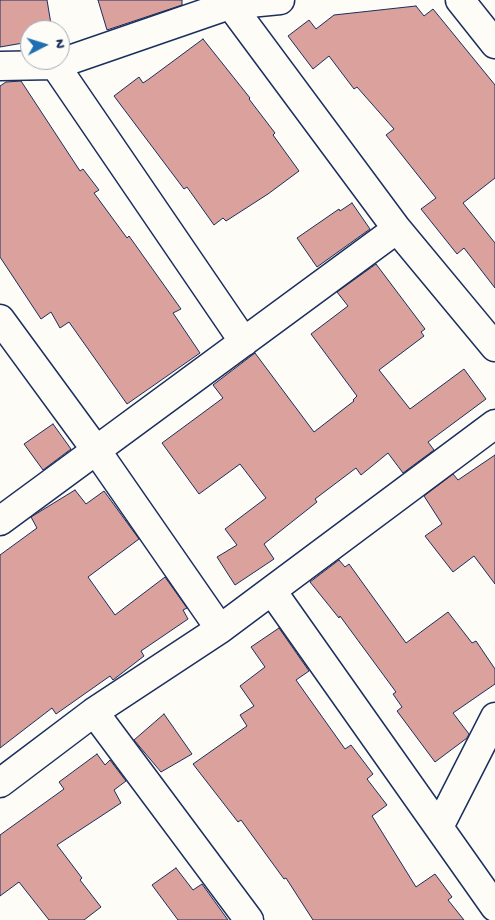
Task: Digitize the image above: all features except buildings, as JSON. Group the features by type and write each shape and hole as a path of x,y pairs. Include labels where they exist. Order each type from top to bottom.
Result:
{"street":[{"path":"70,60 228,2 280,0"},
{"path":"460,0 495,44"},
{"path":"228,2 397,229 495,347"},
{"path":"0,66 20,66"},
{"path":"58,70 244,342"},
{"path":"0,521 397,229"},
{"path":"0,319 96,450 220,629"},
{"path":"0,783 94,712 220,629 495,424"},
{"path":"272,591 495,907"},
{"path":"94,712 249,920"},
{"path":"439,827 495,717"}]}
